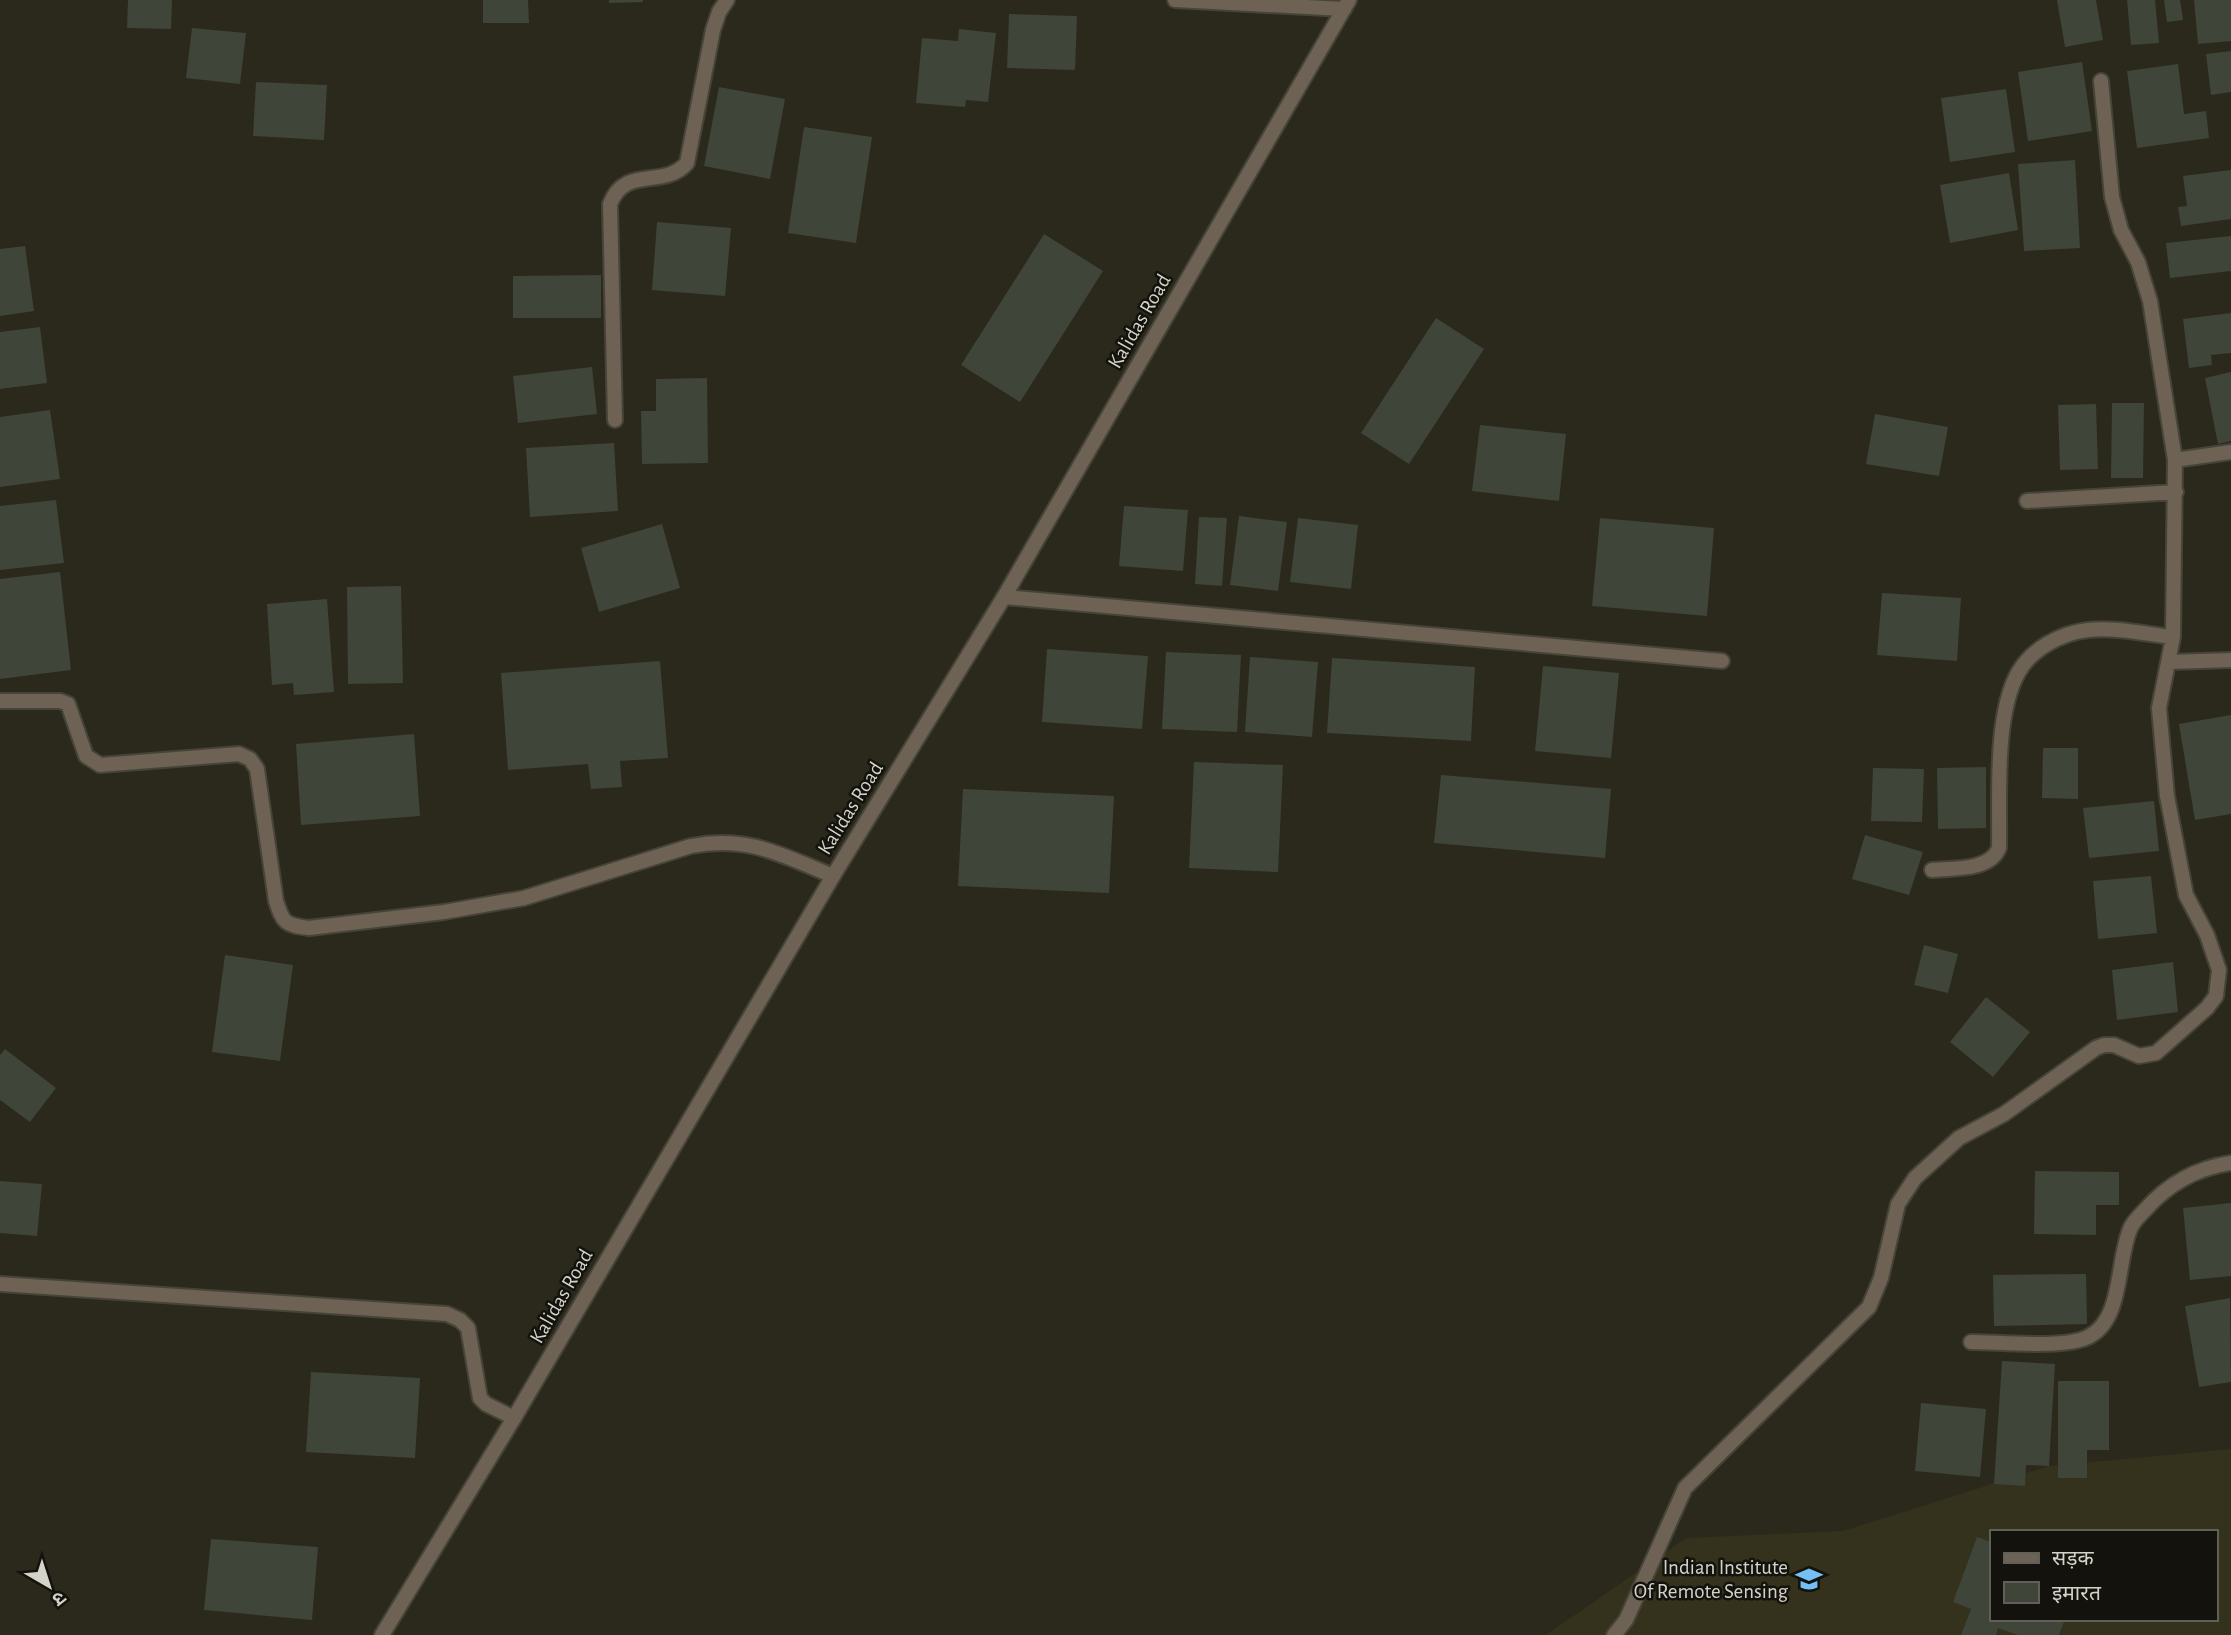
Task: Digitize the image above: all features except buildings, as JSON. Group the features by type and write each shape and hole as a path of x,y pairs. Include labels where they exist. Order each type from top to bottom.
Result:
{"street":[{"path":"615,420 610,204 615,192 623,185 633,180 672,175 687,163 713,30 719,12 727,0"},
{"path":"1175,0 1347,4"},
{"name":"Kalidas Road","path":"382,1635 514,1419 833,876 1003,597 1347,4"},
{"path":"1614,1635 1626,1620 1685,1488 1869,1307 1881,1278 1898,1204 1915,1178 1959,1138 2004,1114 2096,1048 2114,1045 2139,1056 2156,1053 2207,1008 2216,996 2219,970 2207,935 2186,895 2167,796 2159,708 2173,637 2175,460 2150,302 2138,262 2121,230 2112,197 2101,81"},
{"path":"2175,460 2231,452"},
{"path":"2026,501 2176,492"},
{"path":"1003,597 1722,661"},
{"path":"1932,870 1973,866 1989,861 1997,854 2002,735 2008,701 2018,672 2039,649 2060,636 2087,630 2110,629 2173,637"},
{"path":"2169,662 2231,660"},
{"path":"0,701 60,701 68,704 86,756 100,765 239,754 246,756 257,769 276,901 287,924 296,927 309,928 444,912 524,898 709,842 750,844 833,876"},
{"path":"1971,1342 2059,1343 2086,1339 2101,1329 2110,1312 2131,1226 2154,1200 2181,1179 2214,1165 2231,1163"},
{"path":"0,1284 447,1314 460,1320 468,1328 480,1398 485,1404 514,1419"}],"shaded area":[{"name":"Indian Institute Of Remote Sensing","path":"2231,1449 2231,1635 1546,1635 1686,1538 1843,1531 2049,1466"}],"place":[{"name":"Indian Institute Of Remote Sensing","path":"1809,1579"}]}
